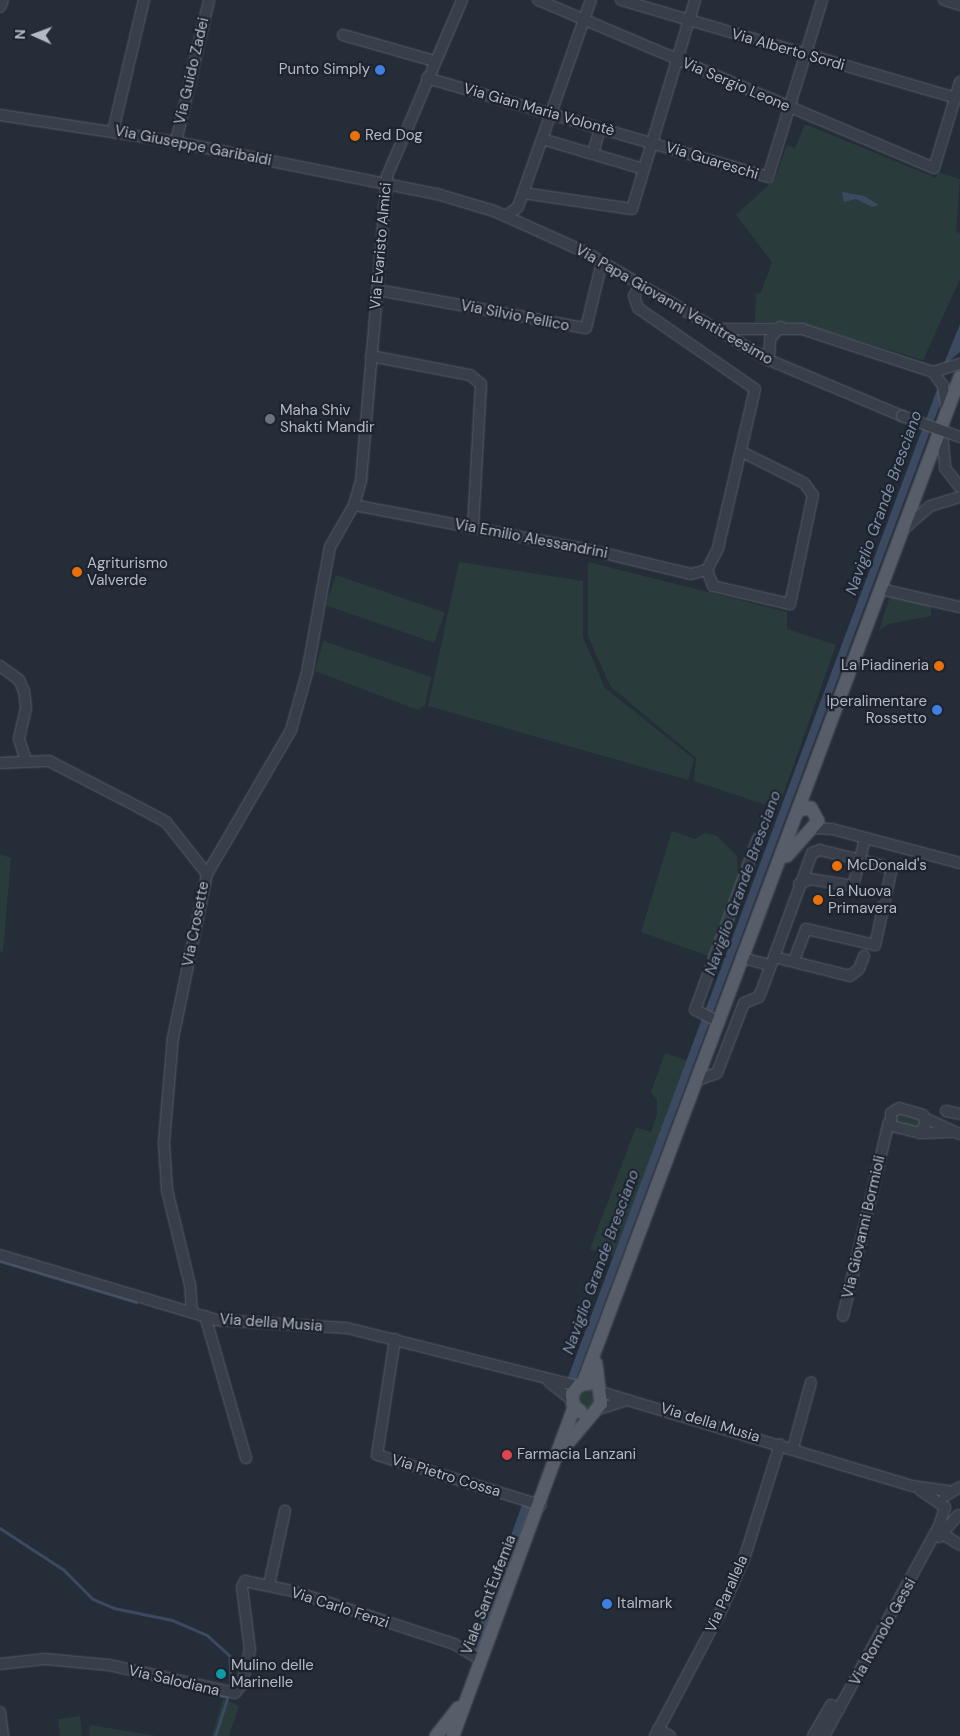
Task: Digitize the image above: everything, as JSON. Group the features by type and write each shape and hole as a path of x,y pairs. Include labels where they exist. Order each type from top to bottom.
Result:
{"main road":[{"name":"Viale Sant'Eufemia","path":"453,1736 556,1465 573,1404 596,1358 698,1080 715,1021 742,958 797,814 812,782 900,534 960,377"},
{"path":"797,814 816,812 812,782"},
{"name":"Viale Sant'Eufemia","path":"762,907 791,848 809,829 816,812"},
{"path":"797,814 809,829"},
{"name":"Viale Sant'Eufemia","path":"556,1465 593,1412 599,1389 596,1358"},
{"path":"581,1385 599,1389"},
{"path":"573,1404 593,1412"},
{"path":"436,1736 469,1692"}],"street":[{"path":"0,7 3,0"},
{"path":"113,131 144,0"},
{"name":"Via Guido Zadei","path":"176,142 209,0"},
{"name":"Via Evaristo Almici","path":"354,505 362,472 386,184 393,155 462,0"},
{"name":"Via Sergio Leone","path":"538,0 934,168 956,98"},
{"path":"506,216 518,207 553,114 591,0"},
{"name":"Via Alberto Sordi","path":"620,0 956,98"},
{"path":"523,193 628,211 652,143 694,0"},
{"name":"Via Guareschi","path":"652,143 768,178 791,108 822,0"},
{"path":"944,0 960,5"},
{"path":"343,35 434,61"},
{"name":"Via Gian Maria Volontè","path":"427,78 652,143"},
{"path":"956,98 960,82"},
{"name":"Via Giuseppe Garibaldi","path":"0,115 176,142 386,184"},
{"path":"593,154 600,128"},
{"path":"542,139 643,169"},
{"name":"Via Papa Giovanni Ventitreesimo","path":"386,184 523,222 602,262 710,328 769,360 902,416 960,437"},
{"path":"518,207 523,222"},
{"name":"Via Silvio Pellico","path":"378,290 586,328 602,262"},
{"path":"640,284 634,296 638,308 754,385 742,452 718,548 707,570 712,586 790,604 813,495 804,483 742,452"},
{"path":"710,328 780,327 842,340 933,372 943,386 943,460 960,487"},
{"path":"769,360 770,340 780,327"},
{"path":"372,356 470,375 481,384 473,528"},
{"path":"933,372 960,364"},
{"path":"900,534 926,508 960,497"},
{"name":"Via Emilio Alessandrini","path":"354,505 691,574 707,570"},
{"name":"Via Crosette","path":"192,1312 190,1285 167,1190 164,1142 173,1038 207,874 291,730 307,673 330,547 354,505"},
{"path":"880,589 960,607"},
{"path":"0,666 18,680 24,692 26,708 19,739 26,760"},
{"path":"0,763 26,760 49,761 166,822 207,874"},
{"path":"816,812 840,831"},
{"path":"809,829 840,831 960,863"},
{"path":"715,1021 700,1015 696,1008 758,838"},
{"path":"799,884 810,879 851,887 865,839"},
{"path":"698,1080 717,1073 744,1003 759,997 806,865 817,850 894,870 876,944 872,947 806,929 794,961"},
{"path":"806,865 810,879"},
{"path":"742,958 794,961 850,976 859,969 864,956"},
{"name":"Via Giovanni Bormioli","path":"843,1316 886,1137 899,1108 957,1133"},
{"path":"946,1111 960,1114"},
{"path":"920,1133 925,1118"},
{"name":"Via Giovanni Bormioli","path":"891,1125 920,1133 957,1133"},
{"name":"Via della Musia","path":"0,1255 227,1322 347,1328 545,1378 581,1385"},
{"path":"205,1316 246,1458"},
{"name":"Via Pietro Cossa","path":"395,1339 377,1455 541,1505"},
{"name":"Via della Musia","path":"545,1378 573,1404"},
{"path":"792,1448 811,1382"},
{"name":"Via della Musia","path":"599,1389 627,1400 780,1444 912,1486 959,1515"},
{"path":"593,1412 627,1400"},
{"name":"Via Parallela","path":"656,1733 737,1575 780,1444"},
{"name":"Via della Musia","path":"912,1486 956,1487 945,1506"},
{"name":"Via Romolo Gessi","path":"926,1554 945,1506"},
{"path":"269,1586 285,1511"},
{"name":"Via Romolo Gessi","path":"824,1736 926,1554 941,1533 959,1515"},
{"path":"941,1533 960,1545"},
{"name":"Via Salodiana","path":"0,1664 44,1659 108,1665 235,1693 242,1684 250,1650 242,1583 269,1586"},
{"name":"Via Carlo Fenzi","path":"269,1586 454,1644 481,1660"},
{"name":"Via Romolo Gessi","path":"814,1736 831,1705 839,1709"},
{"path":"0,1712 3,1736"},
{"path":"656,1733 670,1736"}],"shaded area":[{"path":"805,124 936,178 938,172 960,179 956,232 960,233 960,279 923,360 800,323 755,322 756,294 761,292 772,262 736,215 775,179 787,145 795,148"},
{"path":"459,562 583,581 583,637 605,688 694,759 688,780 428,706"},
{"path":"588,562 787,612 787,629 836,645 778,809 694,781 696,758 610,686 588,636"},
{"path":"336,575 445,612 434,643 326,605"},
{"path":"890,596 931,604 931,616 888,624 879,631"},
{"path":"323,641 431,677 425,705 418,710 315,671"},
{"path":"672,831 695,839 706,833 717,836 737,856 738,883 711,957 641,932"},
{"path":"0,854 11,858 3,952 0,951"},
{"path":"665,1053 688,1061 613,1256 590,1249 636,1127 651,1132 657,1114 657,1100 651,1092"},
{"path":"900,1113 919,1118 918,1129 896,1124 895,1117"},
{"path":"587,1388 594,1391 597,1398 594,1405 587,1408 580,1405 577,1398 580,1391"},
{"path":"223,1699 239,1706 229,1736 212,1736"},
{"path":"80,1716 82,1736 60,1736 58,1719"},
{"path":"90,1725 157,1736 89,1736"}],"water":[{"path":"842,192 864,196 879,205 872,207 856,199 844,202"},
{"path":"960,324 960,352 943,366"}],"waterway":[{"name":"Naviglio Grande Bresciano","path":"571,1381 940,393"},
{"path":"0,1261 136,1302"},
{"name":"Naviglio Grande Bresciano","path":"475,1650 526,1505"},
{"path":"0,1528 63,1569 93,1599 114,1608 172,1620 207,1635 230,1656 231,1687"},
{"path":"195,1689 227,1697"},
{"path":"215,1736 227,1699"}],"place":[{"name":"Punto Simply","path":"380,70"},
{"name":"Red Dog","path":"355,136"},
{"name":"Maha Shiv Shakti Mandir","path":"270,419"},
{"name":"Agriturismo Valverde","path":"77,572"},
{"name":"La Piadineria","path":"939,666"},
{"name":"Iperalimentare Rossetto","path":"937,710"},
{"name":"McDonald's","path":"837,866"},
{"name":"La Nuova Primavera","path":"818,900"},
{"name":"Farmacia Lanzani","path":"507,1455"},
{"name":"Italmark","path":"607,1604"},
{"name":"Mulino delle Marinelle","path":"221,1674"}]}
